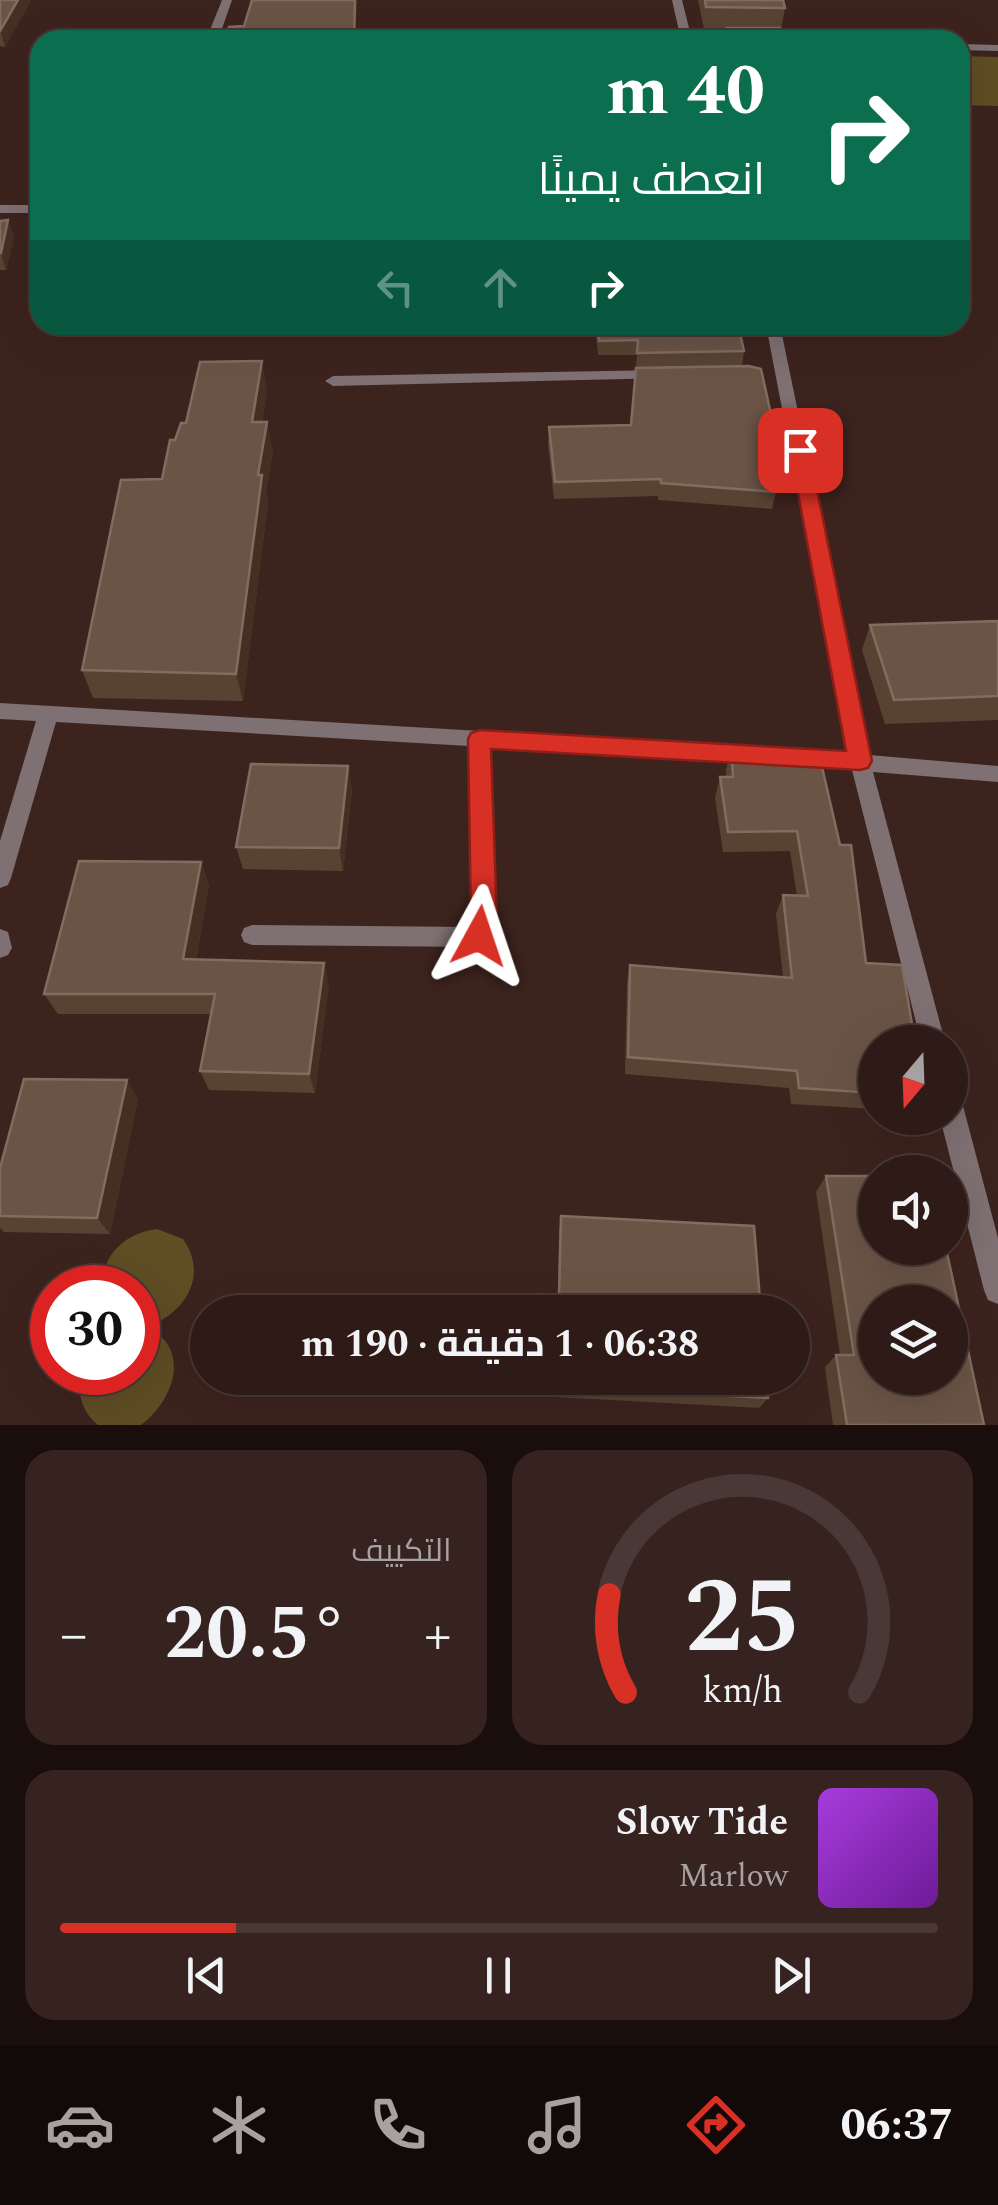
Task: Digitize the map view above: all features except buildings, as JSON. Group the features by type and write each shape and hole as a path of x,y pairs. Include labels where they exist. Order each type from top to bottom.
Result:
{"street":[{"path":"216,30 227,0"},
{"path":"677,0 684,30"},
{"path":"970,47 998,48"},
{"path":"0,209 30,208"},
{"path":"773,335 775,373 860,761 930,1025"},
{"path":"333,381 686,375"},
{"path":"0,712 860,761 998,774"},
{"path":"0,878 48,714"},
{"path":"252,935 479,936 484,920 480,739"},
{"path":"0,939 0,948"},
{"path":"958,1135 998,1290"}],"shaded area":[{"path":"970,56 998,57 998,106 970,105"},
{"path":"157,1229 183,1239 194,1266 189,1292 160,1321 160,1265 106,1265 126,1240"},
{"path":"160,1336 170,1348 174,1361 169,1389 153,1415 141,1425 98,1425 81,1395 160,1395"}],"route":[{"path":"479,936 484,920 480,739 860,761 800,450"}]}
